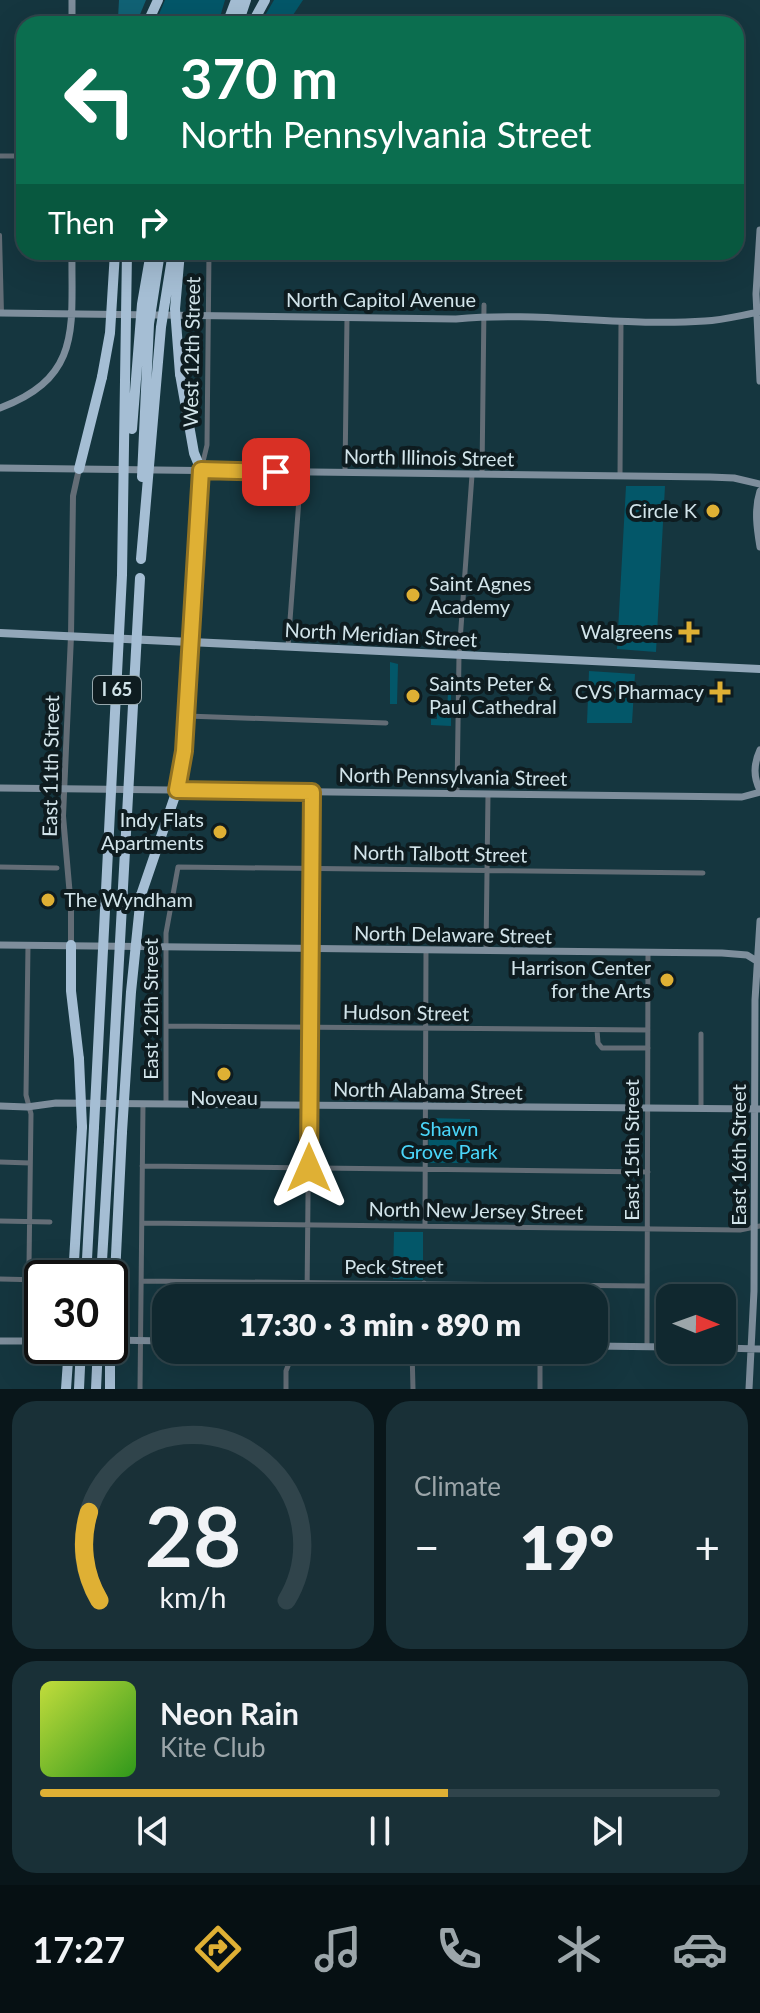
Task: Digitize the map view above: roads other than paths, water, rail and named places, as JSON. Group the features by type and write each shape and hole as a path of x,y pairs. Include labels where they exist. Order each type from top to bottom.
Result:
{"highway":[{"path":"79,469 102,377 111,320 115,260"},
{"name":"I 65","path":"87,1260 123,544 127,260"},
{"path":"123,544 138,340 150,260"},
{"path":"141,559 142,436 147,348 159,260"},
{"name":"I 65","path":"102,1260 141,559 161,327 172,260"},
{"path":"179,260 175,309 180,374 194,453 201,470"},
{"path":"110,1389 122,1132 132,976 141,895 177,790"},
{"path":"71,945 71,991 79,1059 82,1127 74,1260"},
{"path":"66,1389 68,1364"},
{"path":"79,1389 80,1364"},
{"path":"96,1389 97,1364"}],"main road":[{"path":"760,230 756,268 760,381"},
{"path":"0,408 26,397 53,375 67,346 72,260"},
{"name":"North Capitol Avenue","path":"1,313 456,319 484,316 707,321 758,313"},
{"name":"North Illinois Street","path":"0,468 717,477 760,484"},
{"path":"760,491 757,502 760,547"},
{"name":"North Meridian Street","path":"0,633 760,669"},
{"path":"760,750 755,760 755,779 760,791"},
{"name":"North Pennsylvania Street","path":"0,788 742,797 760,791"},
{"name":"East 16th Street","path":"749,1389 757,1227 755,1000 760,921"},
{"name":"North Delaware Street","path":"0,945 741,954 759,962"},
{"name":"North Alabama Street","path":"0,1106 29,1107 56,1103 757,1109"},
{"path":"0,1341 24,1341"},
{"path":"128,1341 152,1341"},
{"path":"608,1346 656,1347"},
{"path":"736,1348 760,1349"}],"street":[{"path":"1,235 1,313"},
{"name":"West 12th Street","path":"191,643 201,470 207,445 209,260"},
{"path":"482,475 484,305"},
{"path":"345,473 347,317"},
{"path":"620,476 621,321"},
{"name":"East 11th Street","path":"71,945 63,816 73,496 79,469"},
{"path":"288,647 301,472"},
{"path":"457,793 459,655 472,475"},
{"path":"177,790 184,751 191,643"},
{"path":"187,716 386,723"},
{"path":"308,1282 312,792"},
{"path":"486,951 488,794"},
{"path":"0,867 57,868"},
{"name":"North Talbott Street","path":"178,867 703,873"},
{"name":"East 12th Street","path":"166,1104 166,933 178,867"},
{"path":"28,945 26,1095 29,1107 29,1260"},
{"path":"425,1226 426,950"},
{"name":"East 15th Street","path":"647,1347 648,953"},
{"name":"Hudson Street","path":"167,1026 648,1030"},
{"path":"597,1030 598,1043 602,1048 648,1048"},
{"path":"701,1034 701,1110"},
{"name":"East 12th Street","path":"140,1389 143,1104"},
{"path":"0,1162 30,1163"},
{"path":"142,1166 648,1172"},
{"path":"0,1221 50,1222"},
{"name":"North New Jersey Street","path":"142,1223 746,1230 757,1227"},
{"path":"0,1279 24,1279"},
{"name":"Peck Street","path":"141,1281 647,1286"},
{"path":"286,1389 289,1364"},
{"path":"412,1364 413,1389"},
{"path":"540,1364 540,1389"}],"place":[{"name":"Circle K","path":"713,511"},
{"name":"Saint Agnes Academy","path":"413,595"},
{"name":"Walgreens","path":"689,632"},
{"name":"CVS Pharmacy","path":"720,692"},
{"name":"Saints Peter & Paul Cathedral","path":"413,696"},
{"name":"Indy Flats Apartments","path":"220,832"},
{"name":"The Wyndham","path":"48,900"},
{"name":"Harrison Center for the Arts","path":"667,980"},
{"name":"Noveau","path":"224,1074"}],"park label":[{"name":"Shawn Grove Park","path":"449,1140"}]}
